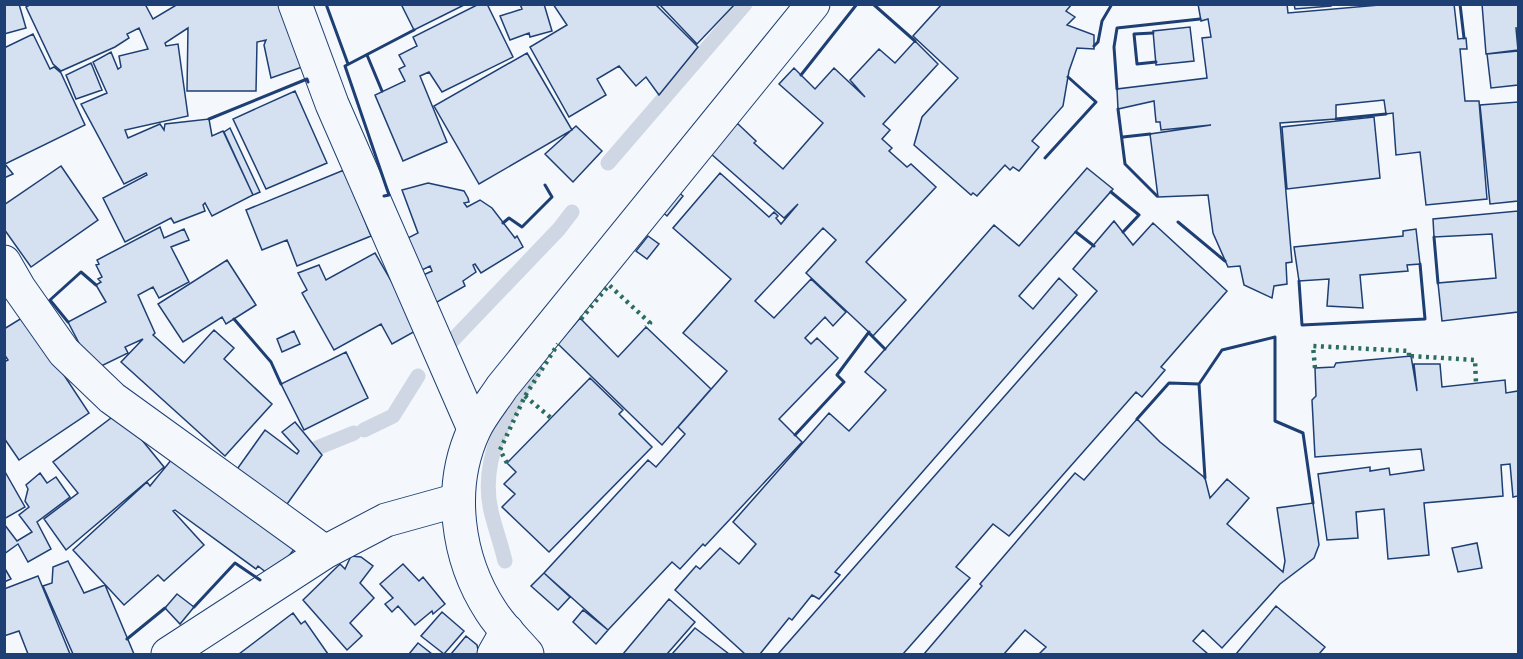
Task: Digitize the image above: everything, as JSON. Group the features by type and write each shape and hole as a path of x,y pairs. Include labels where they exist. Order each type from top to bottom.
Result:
{"street":[{"path":"295,4 332,104 474,429"},
{"path":"509,646 471,571 462,540 458,500 461,471 474,429 502,387 813,4"},
{"path":"4,262 19,288 64,352 112,398 325,552"},
{"path":"168,654 325,552 386,520 458,500"}],"building":[{"path":"4,4 19,4 26,28 4,34"},
{"path":"31,4 145,4 153,19 178,4 289,4 305,66 271,78 264,45 266,40 257,42 256,91 187,91 188,28 165,43 166,46 178,44 188,116 125,130 128,138 160,124 164,130 165,124 209,119 212,136 223,131 253,195 212,216 205,203 203,205 205,211 174,223 171,218 125,242 103,198 147,175 146,173 124,184 81,104 107,93 93,62 111,52 118,69 121,67 119,56 148,49 139,28 127,34 129,38 115,47 61,71 53,64 26,7"},
{"path":"401,4 466,4 414,30"},
{"path":"479,4 487,4 513,57 442,92 429,72 420,76 447,142 403,161 375,95 405,81 399,69 405,66 399,55 417,46 413,37"},
{"path":"520,4 544,4 552,31 530,37 529,33 510,40 500,16 522,9"},
{"path":"553,4 655,4 698,47 659,95 646,77 636,86 619,66 597,79 606,95 569,117 530,47 567,25"},
{"path":"659,4 735,4 697,44"},
{"path":"942,4 1072,4 1066,11 1075,17 1067,25 1094,35 1094,49 1077,48 1069,71 1063,106 1032,141 1039,147 1019,171 1013,167 1010,170 1005,165 977,196 973,193 971,195 914,145 922,117 958,78 913,36"},
{"path":"1198,4 1287,4 1288,13 1391,4 1454,4 1458,39 1466,38 1467,49 1460,49 1465,101 1479,101 1487,199 1426,205 1420,152 1396,155 1393,113 1386,114 1384,100 1336,105 1336,119 1280,123 1292,262 1286,263 1287,284 1274,286 1272,298 1244,285 1240,266 1228,267 1213,233 1208,195 1158,197 1150,134 1211,125 1161,130 1160,122 1156,122 1154,101 1118,109 1117,89 1207,78 1202,38 1211,37 1208,19 1201,21"},
{"path":"1294,4 1331,4 1331,6 1295,9"},
{"path":"1482,4 1518,4 1518,28 1516,28 1518,50 1486,54"},
{"path":"1190,27 1194,61 1156,65 1153,31"},
{"path":"33,34 50,69 54,67 61,73 85,125 5,164 13,174 4,178 4,48"},
{"path":"915,41 938,64 883,124 890,130 882,139 892,148 889,151 907,167 911,164 936,187 866,262 906,300 873,336 806,273 836,240 823,228 755,301 774,318 811,279 846,312 833,326 825,317 805,338 811,344 817,338 838,358 779,419 802,442 705,546 703,544 680,569 672,562 608,630 544,573 648,460 656,467 685,434 678,427 727,371 683,333 731,279 673,228 720,173 769,217 774,212 781,224 798,204 784,218 710,153 737,123 756,141 754,143 783,169 823,123 779,84 794,68 815,89 834,68 865,97 850,80 879,49 895,63"},
{"path":"1518,51 1518,85 1491,88 1487,54"},
{"path":"527,53 572,130 479,184 434,106"},
{"path":"91,63 102,90 76,99 66,75"},
{"path":"295,91 327,163 266,189 233,119"},
{"path":"1518,102 1518,201 1490,204 1480,105"},
{"path":"1374,117 1380,178 1287,189 1282,127"},
{"path":"576,126 602,151 573,182 545,154"},
{"path":"230,128 260,192 253,195 224,132"},
{"path":"61,166 98,220 31,267 4,229 4,205"},
{"path":"1087,168 1113,189 1019,296 1033,309 1059,278 1077,295 835,572 840,575 819,599 812,595 792,620 789,618 760,654 745,654 675,590 696,566 700,569 720,548 739,564 756,544 733,522 829,413 849,431 886,390 865,372 994,225 1019,246"},
{"path":"344,170 371,236 297,266 287,240 262,250 246,210"},
{"path":"428,183 464,191 469,202 464,203 467,207 480,200 492,208 515,238 517,236 523,247 481,273 475,264 473,265 476,272 463,281 465,286 425,309 410,281 432,271 430,266 410,276 396,244 418,233 402,190"},
{"path":"670,185 683,196 667,216 654,205"},
{"path":"1518,211 1518,312 1442,321 1438,283 1496,278 1492,234 1434,237 1433,219"},
{"path":"1114,221 1133,245 1153,223 1227,291 1161,367 1165,370 1142,397 1136,392 1009,536 993,524 956,567 970,578 903,654 778,654 1097,291 1073,269"},
{"path":"160,227 164,238 184,229 189,240 171,247 189,282 159,298 153,287 138,295 155,333 153,335 184,363 214,330 234,348 224,359 272,404 225,456 121,362 143,339 125,347 128,353 93,370 68,322 106,302 96,285 101,282 98,279 102,277 96,265 99,264 97,260"},
{"path":"1416,229 1420,264 1407,265 1408,271 1360,275 1363,308 1327,306 1329,279 1299,281 1294,247 1403,236 1403,231"},
{"path":"648,236 659,244 647,259 636,251"},
{"path":"375,253 419,329 392,344 381,324 334,350 302,293 307,290 298,273 319,265 326,280"},
{"path":"227,260 256,305 226,324 222,317 183,342 158,304"},
{"path":"25,316 89,413 19,460 4,438 4,362 8,360 4,354 4,329"},
{"path":"580,318 618,357 646,327 711,389 662,445 558,344"},
{"path":"294,331 300,344 282,352 277,339"},
{"path":"346,352 368,398 304,430 281,384"},
{"path":"1411,356 1417,391 1414,364 1440,364 1442,387 1505,380 1506,393 1518,391 1518,496 1513,497 1510,464 1501,465 1503,496 1424,503 1429,555 1388,559 1384,509 1356,512 1358,538 1327,540 1318,474 1370,467 1370,471 1389,468 1390,475 1424,470 1421,449 1315,457 1312,400 1316,396 1315,368 1334,367 1336,363"},
{"path":"590,378 623,410 619,414 652,447 549,552 502,507 515,494 504,484 516,472 507,463"},
{"path":"119,412 164,467 66,550 44,519 78,493 53,462"},
{"path":"1137,419 1160,442 1205,478 1210,498 1227,479 1249,498 1227,524 1283,572 1285,561 1277,508 1313,503 1319,545 1314,558 1280,584 1222,648 1203,630 1193,641 1208,654 1039,654 1046,647 1025,630 1004,654 924,654 982,586 980,584 1075,473 1084,480"},
{"path":"295,422 322,455 285,507 235,472 265,430 297,454 299,451 282,432"},
{"path":"172,459 296,547 272,577 258,566 256,569 175,510 173,511 204,545 164,581 158,575 124,605 73,550 147,482 150,486"},
{"path":"4,470 25,507 4,519"},
{"path":"40,473 47,483 56,477 70,497 37,522 51,549 28,562 18,544 4,554 4,524 17,541 32,532 19,515 29,507 25,501 28,489 26,485"},
{"path":"1477,543 1482,568 1458,572 1452,548"},
{"path":"351,556 361,557 373,566 360,583 374,598 350,623 362,636 347,650 303,600 340,564 345,569"},
{"path":"68,561 84,593 105,585 134,654 73,654 43,586 52,583 53,567"},
{"path":"403,564 419,581 423,577 445,604 415,625 398,606 392,612 385,604 393,598 380,584"},
{"path":"4,567 11,579 4,582"},
{"path":"544,573 570,597 558,610 531,586"},
{"path":"38,576 70,654 28,654 19,631 4,636 4,589"},
{"path":"177,594 194,607 180,624 165,608"},
{"path":"669,599 695,622 667,654 623,654"},
{"path":"1276,606 1325,647 1319,654 1236,654"},
{"path":"583,610 608,630 596,644 573,622"},
{"path":"442,612 464,631 444,654 421,636"},
{"path":"293,613 301,624 305,621 328,654 239,654"},
{"path":"695,628 729,654 672,654"},
{"path":"466,636 477,645 479,654 451,654"},
{"path":"418,643 432,654 409,654"}],"waterway":[{"path":"608,163 745,4"},
{"path":"448,345 559,229 572,212"},
{"path":"505,561 491,511 488,492 489,473 498,436 535,368"},
{"path":"364,430 393,416 418,376"},
{"path":"317,448 354,433"}],"hedge":[{"path":"581,319 609,285 650,323 646,327"},
{"path":"507,463 500,450 525,396 558,344"},
{"path":"1315,368 1313,346 1409,351 1409,356"},
{"path":"1411,356 1475,360 1476,383"},
{"path":"525,396 551,418"}],"wall":[{"path":"326,4 348,64"},
{"path":"801,75 857,4"},
{"path":"873,4 915,41"},
{"path":"1094,46 1098,42 1102,21 1112,4"},
{"path":"1460,4 1464,38"},
{"path":"1117,89 1114,47 1117,28 1200,19"},
{"path":"384,196 389,195 345,66 414,30"},
{"path":"1153,33 1134,34 1137,64 1156,62"},
{"path":"367,55 382,91"},
{"path":"1045,158 1096,102 1068,77"},
{"path":"209,119 307,79 308,82"},
{"path":"1118,109 1125,164 1157,196"},
{"path":"1336,119 1386,114"},
{"path":"1123,137 1150,134"},
{"path":"503,223 509,218 522,227 552,197 545,185"},
{"path":"1111,192 1139,215 1123,232"},
{"path":"1178,222 1225,261"},
{"path":"1076,232 1094,246"},
{"path":"1434,237 1438,283"},
{"path":"1299,281 1302,325 1425,319 1420,264"},
{"path":"68,322 50,300 81,272 96,285"},
{"path":"234,319 271,362 281,384"},
{"path":"795,435 844,382 837,375 869,332"},
{"path":"870,334 885,349"},
{"path":"1205,478 1199,384 1222,350 1275,337 1275,421 1303,433 1313,503"},
{"path":"1137,419 1169,383 1199,384"},
{"path":"194,607 235,563 260,580"},
{"path":"127,639 165,608"}]}
